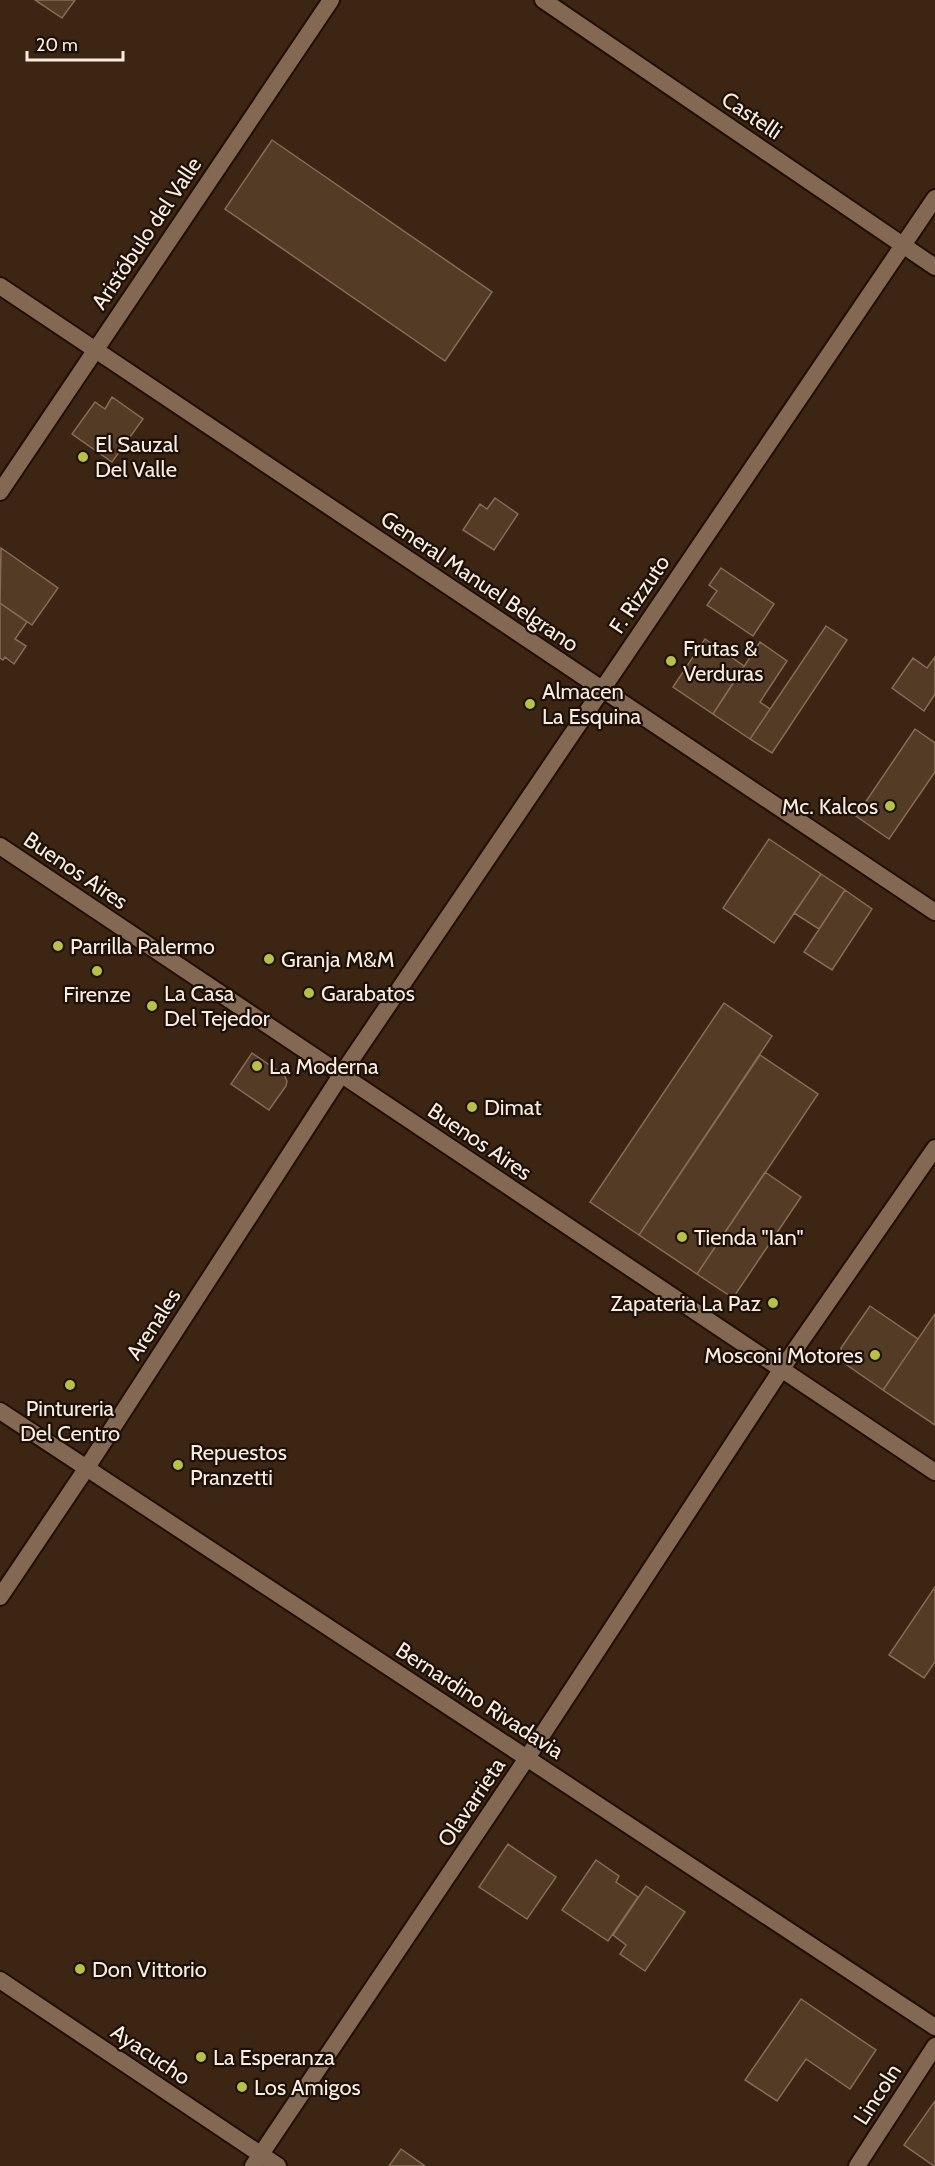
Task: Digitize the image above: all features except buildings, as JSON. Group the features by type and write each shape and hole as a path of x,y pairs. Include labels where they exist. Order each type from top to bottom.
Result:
{"street":[{"name":"Aristóbulo del Valle","path":"0,492 331,0"},
{"name":"Castelli","path":"543,0 935,267"},
{"name":"F. Rizzuto","path":"341,1075 935,198"},
{"name":"General Manuel Belgrano","path":"0,286 935,912"},
{"name":"Buenos Aires","path":"0,846 935,1472"},
{"name":"Arenales","path":"0,1597 86,1469 341,1075"},
{"name":"Olavarrieta","path":"257,2160 527,1758 781,1370 935,1149"},
{"name":"Bernardino Rivadavia","path":"0,1411 935,2027"},
{"name":"Ayacucho","path":"0,1980 257,2160 278,2166"},
{"name":"Lincoln","path":"857,2166 935,2046"}],"place":[{"name":"El Sauzal Del Valle","path":"83,457"},
{"name":"Frutas & Verduras","path":"671,661"},
{"name":"Almacen La Esquina","path":"530,704"},
{"name":"Mc. Kalcos","path":"890,806"},
{"name":"Parrilla Palermo","path":"58,946"},
{"name":"Granja M&M","path":"269,959"},
{"name":"Firenze","path":"97,971"},
{"name":"Garabatos","path":"309,993"},
{"name":"La Casa Del Tejedor","path":"152,1006"},
{"name":"La Moderna","path":"257,1066"},
{"name":"Dimat","path":"472,1107"},
{"name":"Tienda \"Ian\"","path":"682,1237"},
{"name":"Zapateria La Paz","path":"773,1303"},
{"name":"Mosconi Motores","path":"875,1355"},
{"name":"Pintureria Del Centro","path":"70,1385"},
{"name":"Repuestos Pranzetti","path":"178,1465"},
{"name":"Don Vittorio","path":"80,1969"},
{"name":"La Esperanza","path":"201,2057"},
{"name":"Los Amigos","path":"242,2087"}]}
